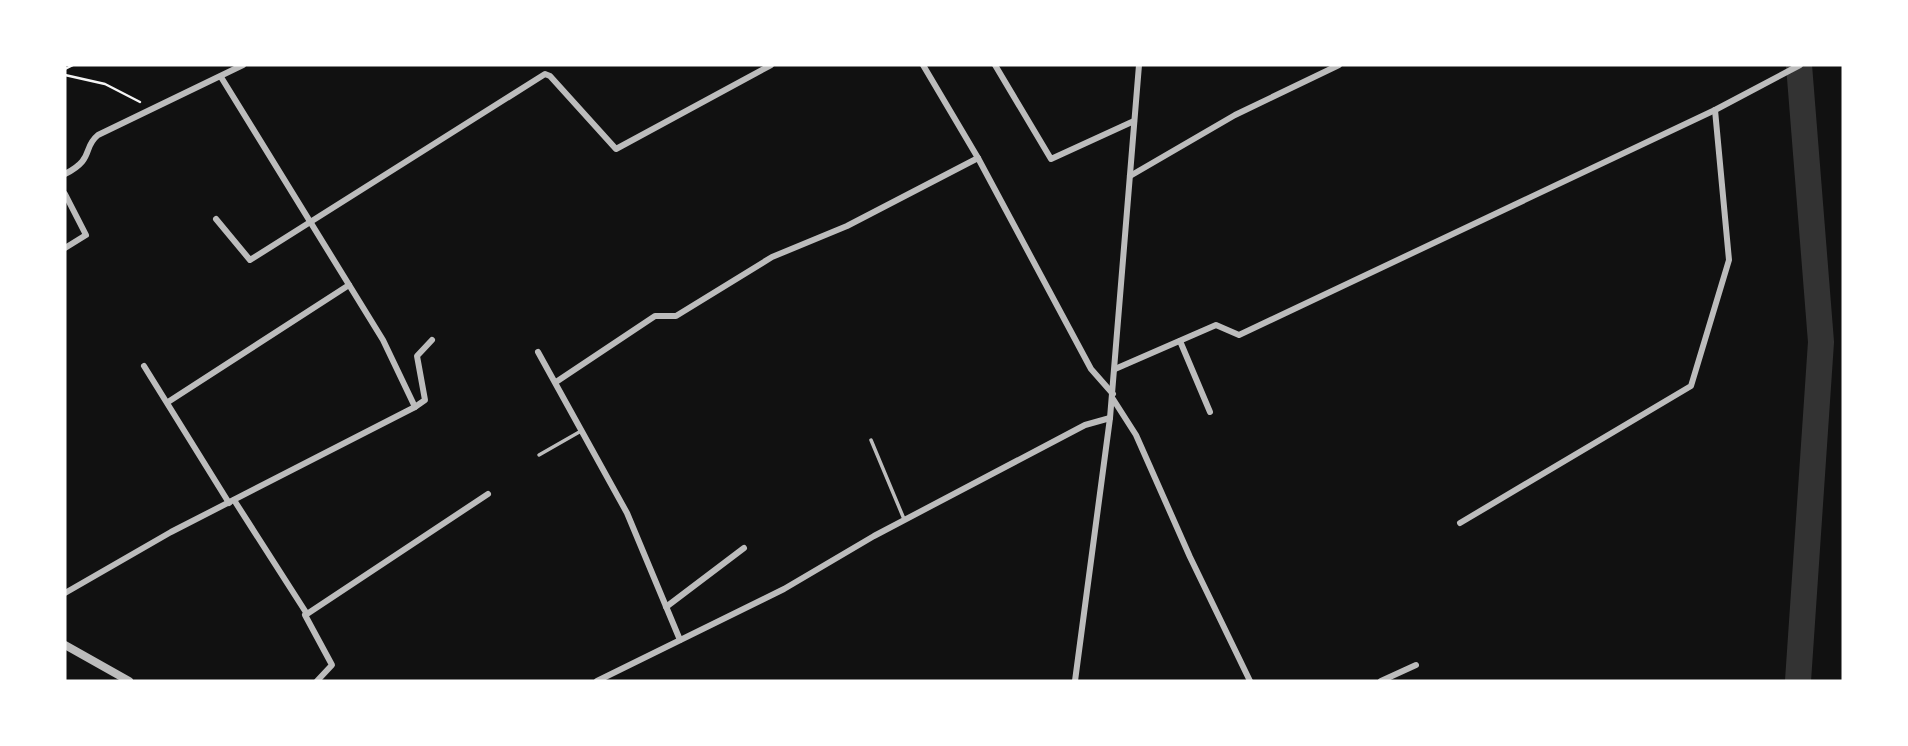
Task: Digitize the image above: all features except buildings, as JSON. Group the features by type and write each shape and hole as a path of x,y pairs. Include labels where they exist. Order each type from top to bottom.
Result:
{"street":[{"path":"65,174 86,160 94,138 243,65"},
{"path":"216,219 250,260 542,75 550,76 616,149 771,65"},
{"path":"923,65 978,158 1091,369 1112,396 1136,435 1190,558 1250,681"},
{"path":"995,65 1051,159 1134,121"},
{"path":"1075,681 1110,418 1139,65"},
{"path":"1130,176 1235,115 1339,65"},
{"path":"1115,369 1216,325 1239,335 1715,110 1800,65"},
{"path":"222,77 383,340 415,407"},
{"path":"1460,523 1686,392 1690,386 1729,260 1715,110"},
{"path":"555,382 654,316 676,316 772,257 847,226 978,158"},
{"path":"65,194 86,235 65,248"},
{"path":"168,402 349,285"},
{"path":"65,593 231,501 415,407 425,400 417,356 432,340"},
{"path":"1180,341 1210,412"},
{"path":"538,352 626,513 680,640"},
{"path":"144,366 305,615 332,665 317,681"},
{"path":"597,681 784,589 905,520 1085,425 1110,418"},
{"path":"305,615 488,494"},
{"path":"666,607 744,548"},
{"path":"65,645 129,681"},
{"path":"1381,681 1416,665"}],"lane":[{"path":"539,456 582,429"},
{"path":"871,440 905,520"}],"path":[{"path":"65,69 73,65"},
{"path":"65,75 118,89 152,110"}],"waterway":[{"path":"1798,681 1821,342 1799,65"}]}
